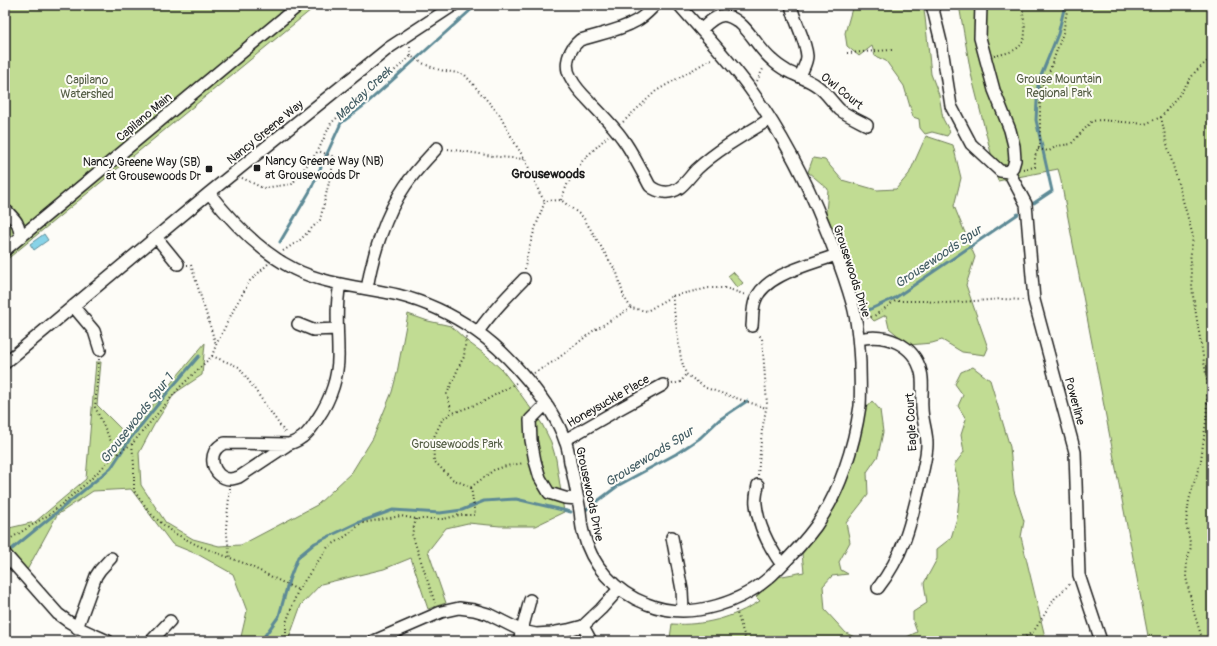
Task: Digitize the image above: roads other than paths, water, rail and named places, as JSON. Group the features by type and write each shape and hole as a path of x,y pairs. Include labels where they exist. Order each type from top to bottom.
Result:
{"street":[{"name":"Capilano Main","path":"5,250 300,5"},
{"name":"Nancy Greene Way","path":"5,363 209,193 390,47 454,5"},
{"path":"655,5 638,21 580,40 571,50 568,60 570,77 580,91 616,129 628,146 651,186 662,192 676,191 685,184 698,168 708,160 770,119"},
{"name":"Grousewoods Drive","path":"209,193 240,228 258,245 295,269 340,284 401,296 429,305 478,332 515,364 546,404 556,420 565,440 578,499 583,532 591,555 605,576 619,589 648,605 667,610 707,609 733,600 757,587 782,565 814,528 832,497 843,471 853,438 860,403 861,384 859,339 854,308 836,255 812,196 788,148 752,91 679,5"},
{"path":"791,5 807,56 800,77"},
{"path":"932,5 941,42 951,106 971,144 1000,171 1010,170 1015,160 1014,146 1010,130 994,90 980,38 980,5"},
{"name":"Owl Court","path":"701,30 714,18 726,15 742,25 769,58 786,71 818,86 841,110 850,117 867,125"},
{"path":"367,289 373,262 388,215 406,185 437,148"},
{"name":"Powerline","path":"1010,170 1026,204 1034,300 1075,452 1079,575 1101,641"},
{"path":"8,212 16,222 19,228 18,232 22,236"},
{"path":"156,237 178,264"},
{"path":"752,326 756,299 768,284 788,272 836,255"},
{"path":"478,332 499,305 524,279"},
{"path":"291,444 225,443 219,445 212,457 217,472 222,478 231,479 239,477 298,441 315,423 323,411 336,380 338,353 337,312 340,284"},
{"path":"73,306 94,331 100,350"},
{"path":"298,324 313,330 337,329"},
{"name":"Eagle Court","path":"859,339 868,337 891,339 902,344 912,353 918,362 921,373 922,411 927,434 925,458 905,542 897,559 878,588"},
{"name":"Honeysuckle Place","path":"565,440 663,385"},
{"path":"546,404 530,420 531,440 540,478 549,494 578,499"},
{"path":"758,484 756,503 760,523 782,565"},
{"path":"672,537 682,590 683,610"},
{"path":"5,554 58,614 67,622 77,628 108,641"},
{"path":"77,628 96,576 111,558"},
{"path":"374,641 438,613 459,608 488,614 520,636 551,634 582,626 601,609 619,589"},
{"path":"520,636 530,600"},
{"path":"151,641 170,621"},
{"path":"582,626 591,641"}],"water":[{"path":"44,234 48,240 34,250 30,244"}],"waterway":[{"name":"Mackay Creek","path":"280,242 310,191 341,123 367,103 478,5"},
{"name":"Grousewoods Spur","path":"1034,203 1052,191 1036,120 1038,83 1058,34 1065,5"},
{"name":"Grousewoods Spur","path":"866,311 895,298 1018,214"},
{"name":"Grousewoods Spur 1","path":"12,549 111,468 130,439 199,356"},
{"name":"Grousewoods Spur","path":"583,512 619,485 676,454 700,438 719,420 747,401"},
{"name":"Grousewoods Spur","path":"261,641 279,616 289,580 298,557 315,543 357,523 393,510 440,513 462,510 484,501 516,499 571,512"}],"place":[{"name":"Nancy Greene Way (NB) at Grousewoods Dr","path":"257,168"},
{"name":"Nancy Greene Way (SB) at Grousewoods Dr","path":"209,169"}],"district":[{"name":"Grousewoods","path":"548,173"}],"park label":[{"name":"Grouse Mountain Regional Park","path":"1059,86"},
{"name":"Capilano Watershed","path":"87,87"},
{"name":"Grousewoods Park","path":"457,444"}]}
